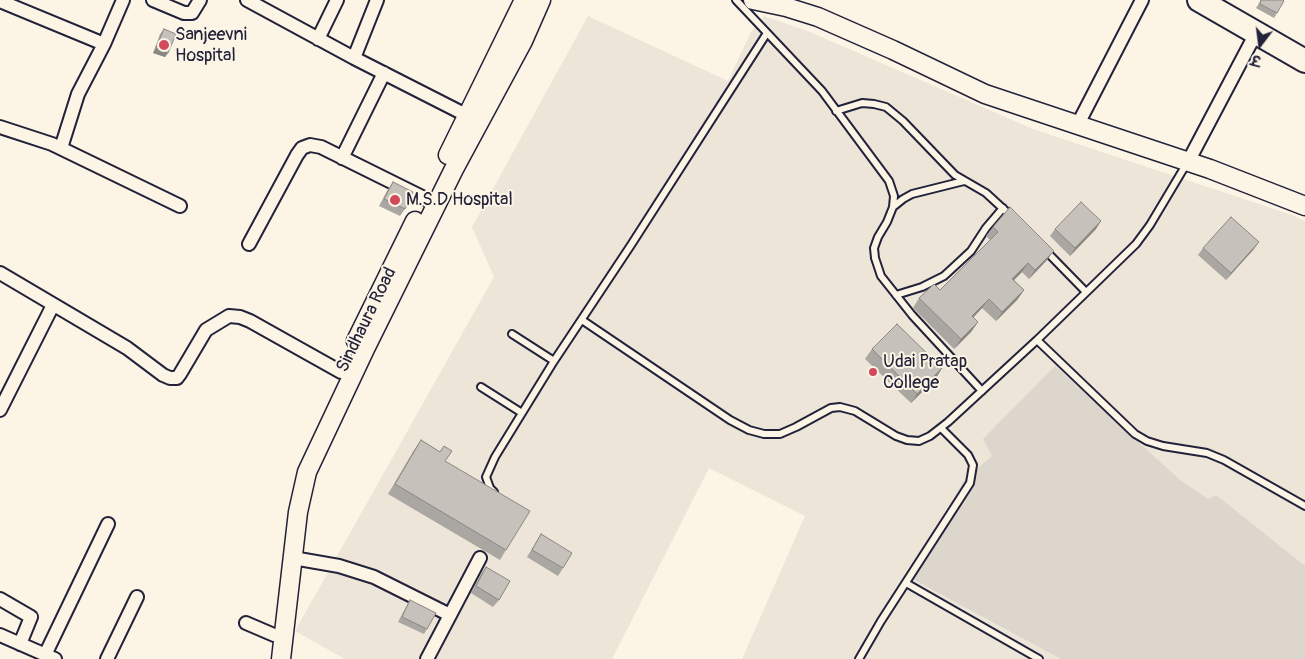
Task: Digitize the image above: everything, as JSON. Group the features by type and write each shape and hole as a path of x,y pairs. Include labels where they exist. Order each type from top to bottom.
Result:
{"highway":[{"path":"1199,0 1305,61"},
{"path":"1222,0 1305,48"}],"street":[{"path":"61,148 78,94 104,44 123,0"},
{"path":"153,0 184,13 192,13 200,0"},
{"path":"247,0 354,58 468,116"},
{"path":"318,39 337,0"},
{"path":"354,58 377,0"},
{"name":"Sindhaura Road","path":"271,659 293,487 299,464 341,372 524,0"},
{"path":"281,659 298,512 307,472 365,349 454,169 523,41 542,0"},
{"path":"753,0 787,4 985,94 1188,162 1305,206"},
{"path":"1078,124 1142,0"},
{"path":"0,1 104,44"},
{"path":"1188,162 1256,33"},
{"path":"342,158 384,73"},
{"path":"0,127 34,137 61,148 180,206"},
{"path":"249,244 297,155 302,148 310,145 321,147 426,199"},
{"path":"0,273 128,348 162,375 170,378 177,378 180,374 206,330 229,316 240,317 250,321 341,372"},
{"path":"0,410 53,305"},
{"path":"0,635 50,657 108,524"},
{"path":"293,558 322,562 374,577 450,615"},
{"path":"428,659 480,558"},
{"path":"107,659 137,597"},
{"path":"0,599 31,617 20,644"},
{"path":"246,623 274,636"}],"lane":[{"path":"736,0 822,92 889,181 894,196 893,207 874,248 881,276 982,390"},
{"path":"503,497 490,488 486,482 487,472 554,361 632,245 767,33"},
{"path":"836,111 862,103 886,108 902,121 955,175 986,193 1017,222"},
{"path":"582,320 730,420 749,430 764,434 780,434 831,408 840,407 855,411 896,436 906,440 919,441 941,428 1038,340 1136,244 1150,225 1188,162"},
{"path":"893,207 912,194 964,181"},
{"path":"896,295 922,287 944,276 971,251 986,228 1003,208"},
{"path":"1038,243 1086,292"},
{"path":"512,334 554,361"},
{"path":"1038,340 1135,434 1163,446 1208,453 1224,460 1305,506"},
{"path":"481,387 522,413"},
{"path":"859,659 970,483 973,466 968,455 941,428"},
{"path":"906,583 1040,659"}],"shaded area":[{"name":"Udai Pratap College","path":"588,16 728,81 751,32 764,16 810,32 1033,129 1292,215 1305,221 1305,659 742,659 805,516 709,468 612,659 345,659 295,631 494,277 472,227"},
{"path":"1055,366 1180,480 1208,499 1216,495 1305,566 1305,659 1061,659 909,577 964,480 992,456 983,439"}],"building":[{"path":"1261,0 1284,1 1277,13 1260,4"},
{"path":"164,29 176,34 168,53 156,48"},
{"path":"393,182 413,192 405,209 384,199"},
{"path":"1081,202 1101,221 1075,248 1055,229"},
{"path":"1010,207 1054,251 1035,270 1028,263 1012,279 1024,290 1002,312 989,299 972,316 978,322 961,339 919,298 934,284 940,290 998,232 993,227"},
{"path":"1231,217 1259,242 1231,273 1203,248"},
{"path":"897,324 942,368 917,394 872,349"},
{"path":"421,440 440,452 444,446 452,451 445,461 530,511 506,550 395,484"},
{"path":"541,534 572,553 563,568 532,550"},
{"path":"486,567 510,581 499,600 476,586"},
{"path":"410,600 436,613 427,629 402,617"}],"place":[{"name":"Sanjeevni Hospital","path":"164,45"},
{"name":"M.S.D Hospital","path":"395,200"},
{"name":"Udai Pratap College","path":"873,372"}]}
